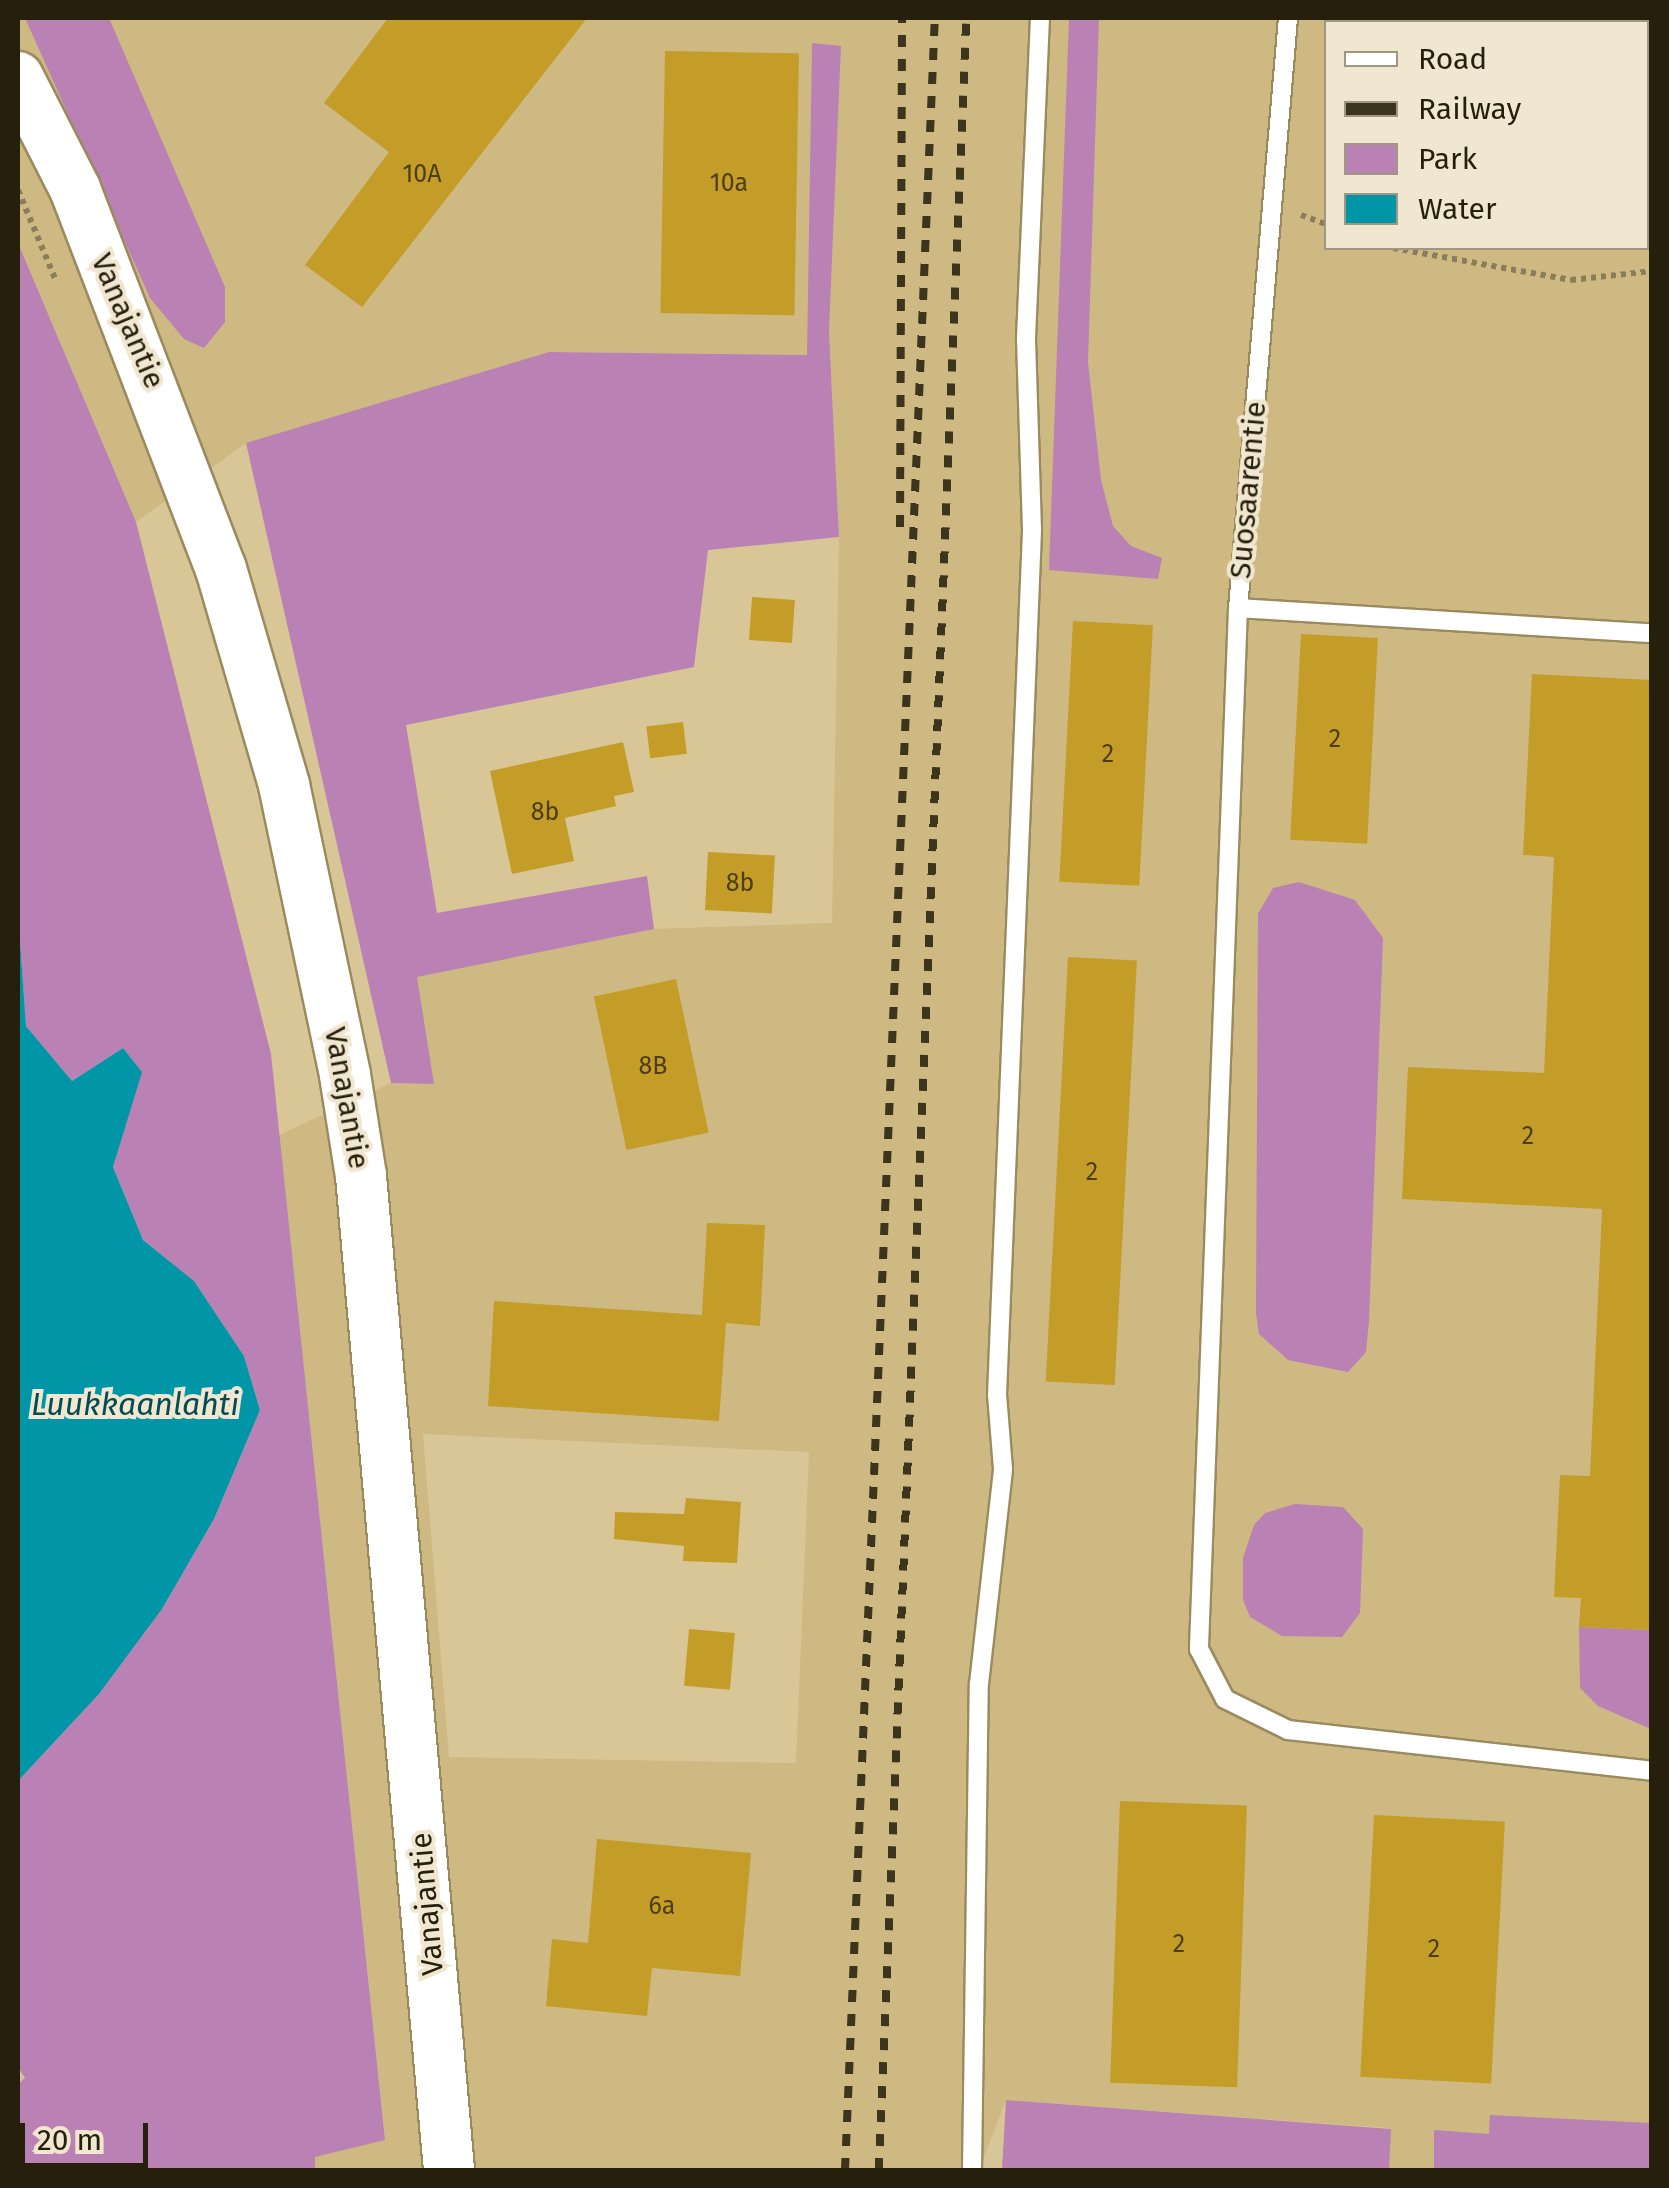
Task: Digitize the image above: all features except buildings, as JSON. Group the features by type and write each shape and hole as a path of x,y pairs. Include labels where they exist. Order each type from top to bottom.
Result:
{"street":[{"name":"Vanajantie","path":"18,78 75,189 210,536 284,784 345,1075 361,1176 449,2170"}],"lane":[{"path":"972,2170 979,1684 1003,1469 996,1395 1032,530 1026,338 1040,18"},
{"name":"Suosaarentie","path":"1288,18 1238,608 1652,633"},
{"path":"1238,608 1199,1650 1225,1700 1288,1730 1652,1771"}],"path":[{"path":"18,190 63,296"},
{"path":"1406,250 1571,280 1652,270"}],"shaded area":[{"path":"18,18 1651,18 1651,2170 1389,2170 1390,2128 1006,2100 979,2170 18,2170 385,2139 279,1135 391,1083 433,1084 416,977 654,929 832,923 839,537 829,332 841,47 812,44 808,355 549,352 246,443 136,522 18,243","holes":["423,1434 809,1452 796,1763 449,1757"]}],"green space":[{"path":"25,18 109,18 225,287 225,322 204,348 184,339 150,298"},
{"path":"1069,18 1099,18 1088,362 1101,480 1113,526 1131,546 1162,558 1158,579 1049,570"},
{"path":"812,43 841,46 829,332 839,537 708,550 694,667 406,725 437,913 647,876 654,929 417,977 434,1084 391,1083 246,443 549,352 807,355"},
{"path":"18,243 136,522 271,1054 385,2140 315,2157 315,2170 18,2170 18,2084 25,2078 18,2067 18,1781 99,1694 162,1609 214,1519 260,1410 244,1356 194,1281 143,1240 113,1167 141,1071 123,1048 72,1081 26,1026 18,912"},
{"path":"1299,882 1355,900 1383,938 1369,1321 1366,1352 1348,1372 1288,1360 1259,1334 1256,1313 1258,914 1273,888"},
{"path":"1295,1504 1343,1507 1363,1529 1360,1613 1342,1637 1282,1636 1250,1617 1243,1600 1243,1558 1254,1525 1265,1513"},
{"path":"1579,1627 1651,1630 1651,1729 1598,1706 1580,1688"},
{"path":"1006,2100 1391,2129 1389,2170 1002,2170"},
{"path":"1490,2115 1651,2123 1651,2170 1434,2170 1434,2130 1489,2134"}],"water":[{"name":"Luukkaanlahti","path":"18,912 26,1026 72,1081 123,1048 142,1072 113,1167 143,1240 194,1281 244,1356 260,1410 214,1519 162,1609 99,1694 18,1781"}],"railway":[{"path":"900,527 902,18"},
{"path":"845,2170 935,18"},
{"path":"879,2170 966,18"}]}
